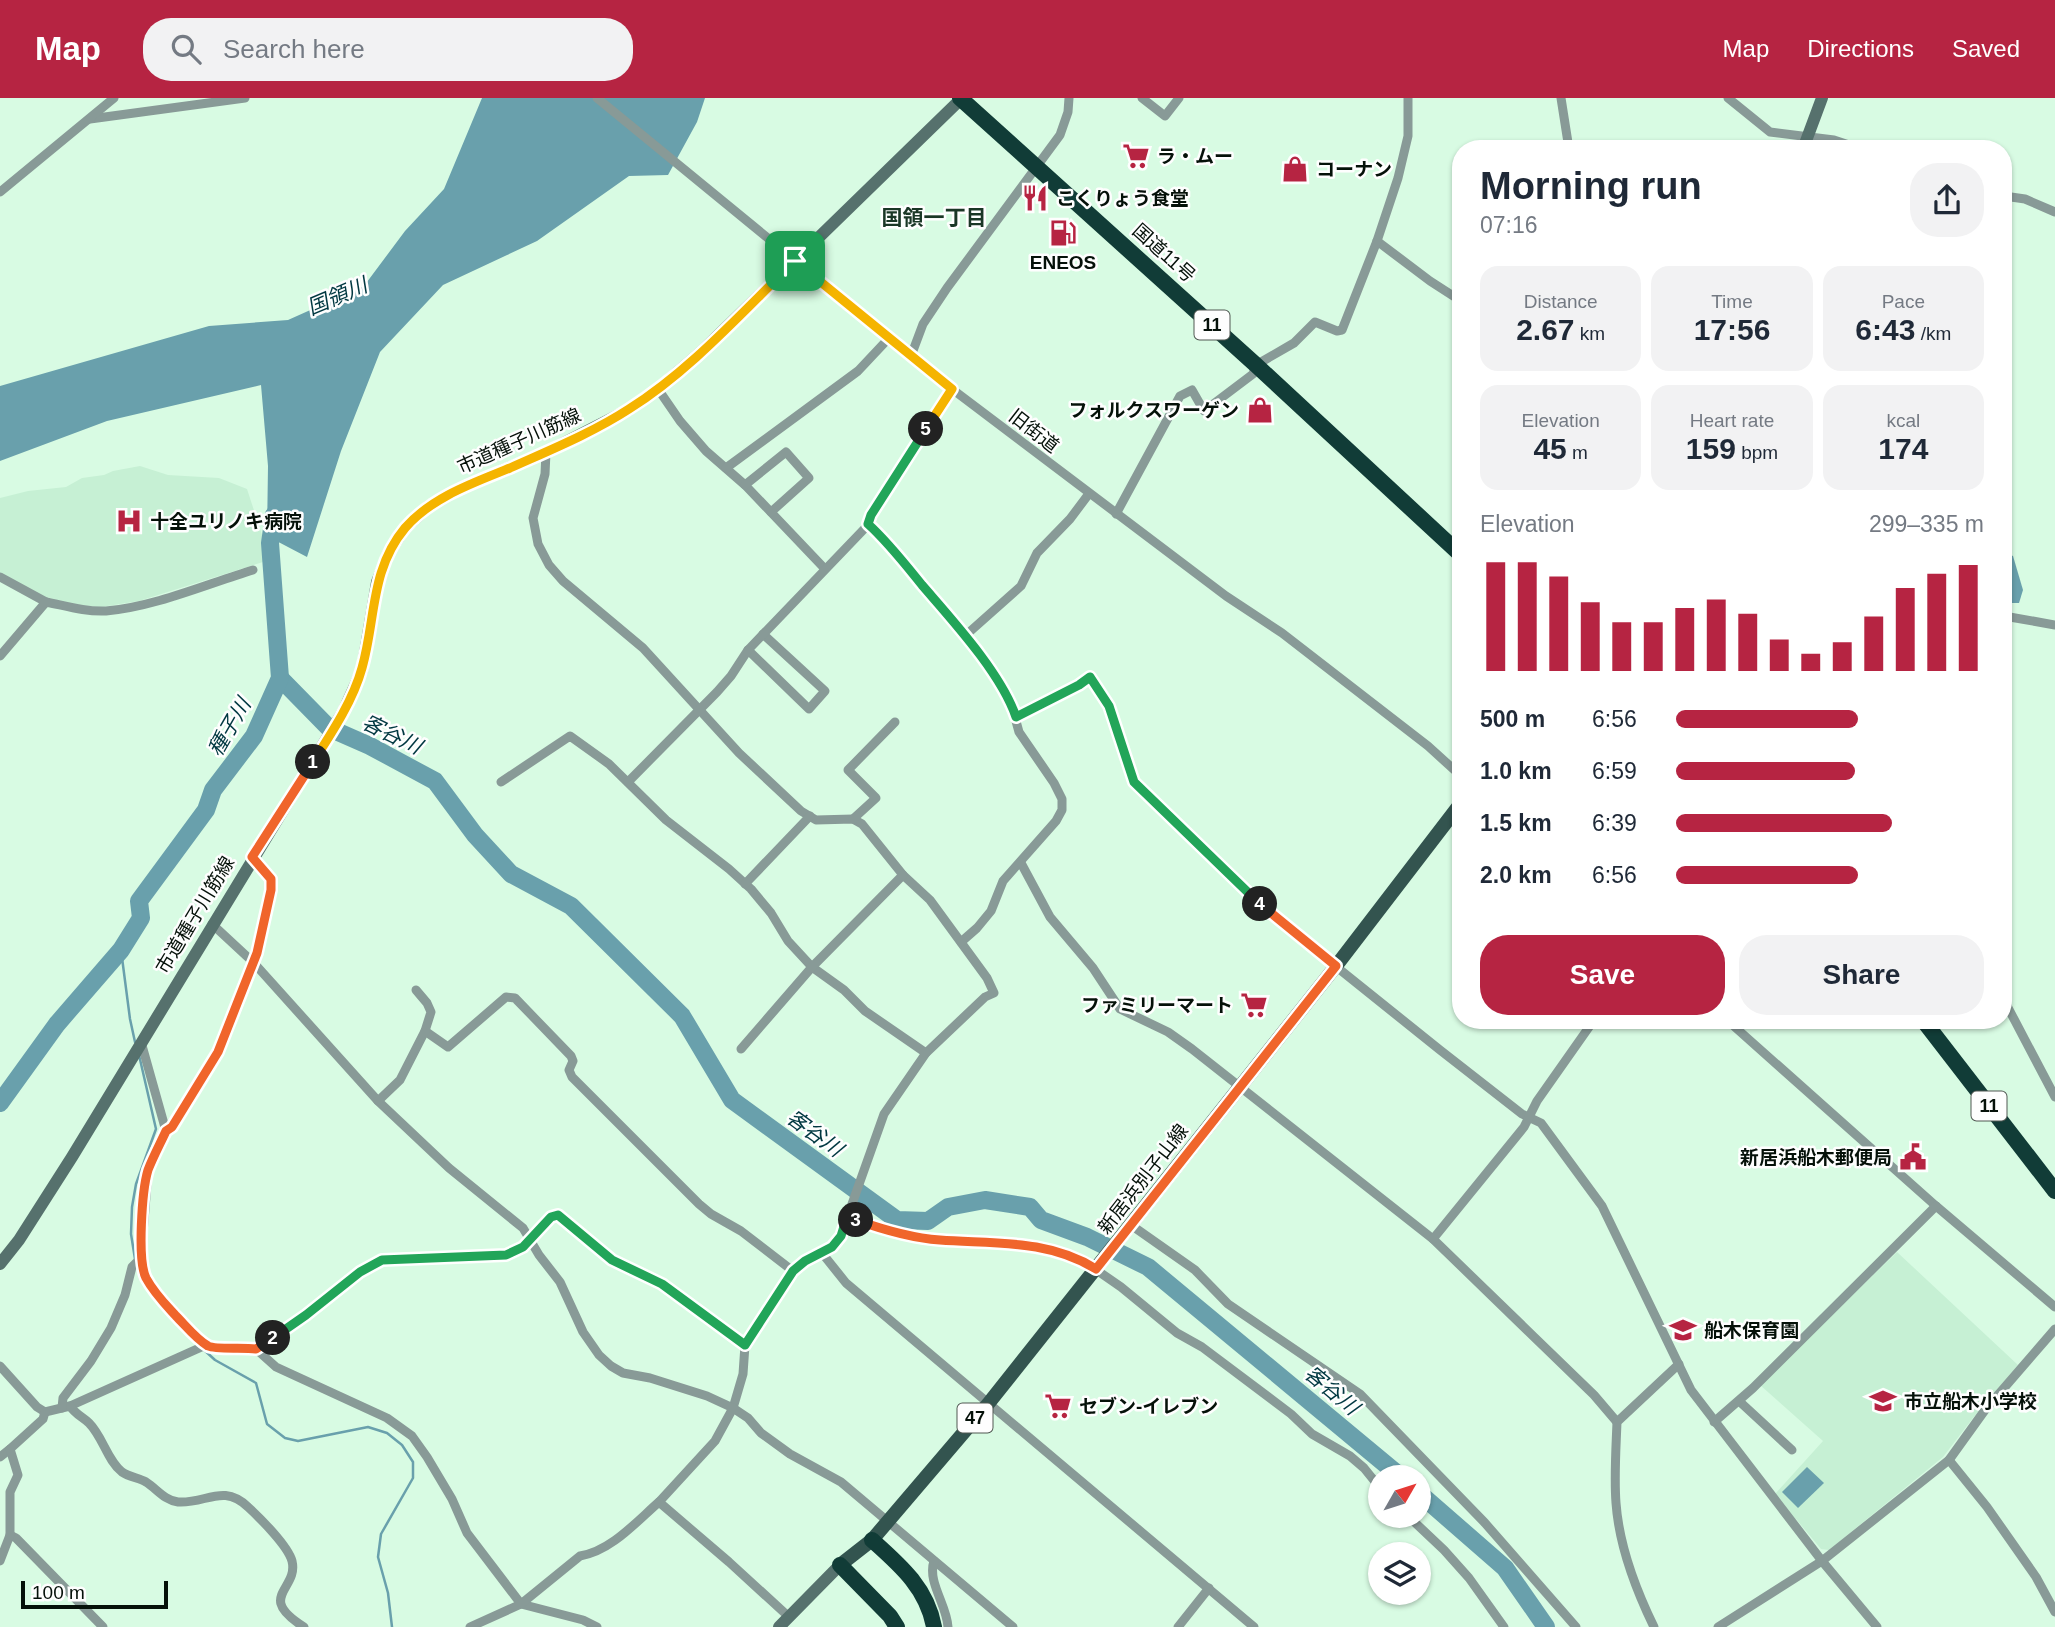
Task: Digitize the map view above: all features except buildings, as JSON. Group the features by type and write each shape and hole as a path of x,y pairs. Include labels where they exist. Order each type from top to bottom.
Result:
{"highway":[{"name":"国道11号","path":"960,99 1256,365 1452,547"},
{"name":"11","path":"1930,1029 2055,1191"},
{"path":"872,1540 903,1568 921,1590 931,1610 934,1627"},
{"path":"840,1566 890,1616 897,1627"}],"main road":[{"name":"新居浜別子山線","path":"840,1566 872,1540 988,1404 1336,966 1452,815"}],"street":[{"path":"0,192 114,98"},
{"path":"90,118 100,119 245,98"},
{"name":"旧街道","path":"597,98 952,389 1088,495 1226,596 1282,633 1428,746 1452,768"},
{"path":"911,356 923,324 1035,165 1060,135 1068,112 1069,98"},
{"path":"1142,98 1165,116 1180,98"},
{"path":"1116,514 1180,396 1192,390 1204,411 1253,374 1256,365 1294,343 1315,322 1337,331 1342,330 1377,241 1408,136 1408,98"},
{"path":"1562,98 1568,140"},
{"path":"1728,98 1770,132 1796,140"},
{"path":"1807,140 1822,98"},
{"name":"市道種子川筋線","path":"0,1264 19,1240 134,1055 252,857 344,710 362,670 377,582 388,554 405,528 429,506 457,490 597,428 658,389 702,351 960,99"},
{"path":"2012,197 2025,199 2055,212"},
{"path":"1377,241 1452,295"},
{"path":"726,468 858,371 889,338"},
{"path":"658,389 680,421 706,451 745,485 825,569"},
{"path":"628,782 732,676 748,650 868,524 952,389"},
{"path":"470,1627 521,1604 580,1556 593,1554 607,1546 659,1502 715,1441 733,1408 743,1374 745,1345 793,1271 805,1261 832,1247 841,1236 884,1114 926,1053 985,997 994,993 987,978 930,900 903,875 862,824 853,819 816,820 801,811 738,753 643,648 563,581 549,565 538,544 533,518 545,474 546,452"},
{"path":"745,485 786,452 809,478 771,512"},
{"path":"966,635 1021,586 1037,553 1070,519 1088,495"},
{"path":"868,524 966,635 1011,703 1018,732 1062,799 1062,810 1056,821 1003,881 991,911 961,942"},
{"path":"0,577 46,602 80,610 105,611 142,604 253,570"},
{"path":"0,656 46,602"},
{"path":"2012,617 2055,625"},
{"path":"748,650 808,709 825,691 763,634"},
{"path":"1016,717 1090,677 1109,706 1134,782 1230,877 1283,924 1511,1106 1541,1123 1602,1206 1691,1390 1822,1561 1877,1627"},
{"path":"853,819 876,798 848,770 895,722"},
{"path":"500,782 570,736 609,764 666,820 745,884 771,913 788,941 813,967 844,990 864,1011 926,1053"},
{"path":"745,884 810,816"},
{"path":"252,857 271,879 271,890 253,962 218,1052 172,1127 166,1131 148,1172 137,1261 111,1328 91,1361 63,1398 66,1407 95,1430 123,1473 147,1483 164,1497 177,1502 223,1494 236,1498 248,1507 288,1552 293,1564 280,1597 282,1607 291,1619 304,1627"},
{"path":"1021,863 1050,916 1093,968 1119,1009 1168,1032 1433,1239 1594,1395 1617,1422 1618,1512 1627,1555 1654,1627"},
{"path":"741,1049 813,967 903,875"},
{"path":"212,924 253,962 378,1101 449,1168 523,1228 560,1282 583,1332 599,1355 611,1366 623,1373 650,1378 707,1396 733,1408 790,1454 841,1482 1013,1627"},
{"path":"378,1101 400,1080 425,1031 431,1012 416,990"},
{"path":"425,1031 448,1047 506,997 515,998 571,1056 573,1061 569,1070 572,1077 699,1204 741,1231 793,1271"},
{"path":"2012,1014 2055,1097"},
{"path":"1433,1239 1517,1136 1537,1101 1588,1029"},
{"path":"1737,1029 1936,1206 2055,1307"},
{"path":"141,1042 166,1131"},
{"path":"1714,1422 1859,1285 1936,1206"},
{"path":"256,1349 290,1327 360,1272 382,1260 506,1255 523,1247 551,1217 558,1215 612,1260 662,1284 745,1345"},
{"path":"848,1216 898,1234 938,1240 1019,1243 1057,1251 1099,1266 1177,1333 1202,1347 1291,1414 1312,1434 1350,1456 1368,1473"},
{"path":"1129,1227 1195,1270 1228,1304 1360,1394 1485,1523 1576,1627"},
{"path":"822,1253 846,1283 1254,1627"},
{"path":"137,1261 158,1296 205,1345 216,1348 241,1346 256,1349 276,1367 387,1418 412,1436 452,1499 467,1533 521,1604 583,1620 597,1627"},
{"path":"1718,1627 1822,1561 1949,1460 1985,1410 2055,1329"},
{"path":"0,1366 37,1407 45,1412 66,1407 205,1345"},
{"path":"1617,1422 1679,1364"},
{"path":"1739,1401 1792,1450"},
{"path":"0,1457 43,1419 45,1412"},
{"path":"0,1561 10,1535 10,1492 18,1475 9,1449"},
{"path":"1949,1460 1987,1507 2036,1577 2055,1612"},
{"path":"659,1502 729,1562 784,1622 840,1566"},
{"path":"1421,1528 1469,1578 1504,1627"},
{"path":"10,1535 103,1627"},
{"path":"934,1561 931,1570 947,1614 948,1627"},
{"path":"1178,1627 1209,1588"}],"shaded area":[{"name":"十全ユリノキ病院","path":"140,466 168,475 219,478 247,489 265,544 263,562 139,601 101,607 75,605 42,596 0,573 0,498 28,491 66,487 82,478"},
{"name":"市立船木小学校","path":"1897,1252 2018,1365 1943,1457 1829,1550 1821,1549 1775,1494 1823,1441 1760,1385"}],"water":[{"path":"482,98 705,98 697,122 668,175 629,176 537,241 443,285 380,352 341,451 307,557 267,536 268,466 261,385 107,421 0,461 0,386 209,326 288,320 364,286 405,231 444,189"},
{"path":"2012,556 2023,590 2019,603 2012,603"},
{"path":"1807,1467 1824,1483 1798,1508 1782,1492"}],"waterway":[{"name":"種子川","path":"0,1103 57,1024 121,950 141,918 139,901 206,810 213,790 254,736 280,678 270,543 274,515"},
{"name":"客谷川","path":"280,678 329,728 370,746 435,781 475,835 511,874 571,906 682,1016 732,1100 897,1220 928,1221 948,1207 985,1200 1030,1207 1041,1220 1087,1237 1148,1267 1387,1465"},
{"path":"121,950 135,1042"},
{"path":"135,1259 131,1234 132,1207 136,1184 156,1129 139,1055"},
{"path":"137,1265 148,1289 176,1323"},
{"path":"188,1335 198,1345"},
{"path":"203,1349 215,1360 256,1383 267,1424 285,1438 298,1441 368,1427 387,1433 402,1445 413,1462 413,1478 381,1534 378,1557 388,1593 392,1627"},
{"name":"客谷川","path":"1432,1504 1505,1568 1546,1627"}],"place":[{"name":"ラ・ムー","path":"1136,156"},
{"name":"コーナン","path":"1295,169"},
{"name":"こくりょう食堂","path":"1035,198"},
{"name":"ENEOS","path":"1063,233"},
{"name":"フォルクスワーゲン","path":"1260,410"},
{"name":"十全ユリノキ病院","path":"129,521"},
{"name":"ファミリーマート","path":"1254,1005"},
{"name":"新居浜船木郵便局","path":"1913,1157"},
{"name":"船木保育園","path":"1683,1330"},
{"name":"市立船木小学校","path":"1883,1401"},
{"name":"セブン-イレブン","path":"1058,1406"}],"district":[{"name":"国領一丁目","path":"934,217"}],"route":[{"path":"795,261 952,389 885,492 868,524 966,635 1011,703 1016,717 1090,677 1109,706 1134,782 1230,877 1336,966 1096,1269 1082,1260 1057,1251 1019,1243 938,1240 898,1234 847,1217 841,1236 832,1247 805,1261 793,1271 745,1345 662,1284 612,1260 558,1215 551,1217 523,1247 506,1255 382,1260 337,1288 306,1315 256,1349 241,1346 216,1348 206,1345 158,1296 145,1276 141,1258 148,1172 166,1131 172,1127 218,1052 257,953 266,918 271,879 252,857 344,710 362,670 377,582 388,554 405,528 429,506 457,490 597,428 658,389 702,351 795,261"}],"water label":[{"name":"国領川","path":"337,296"}]}
